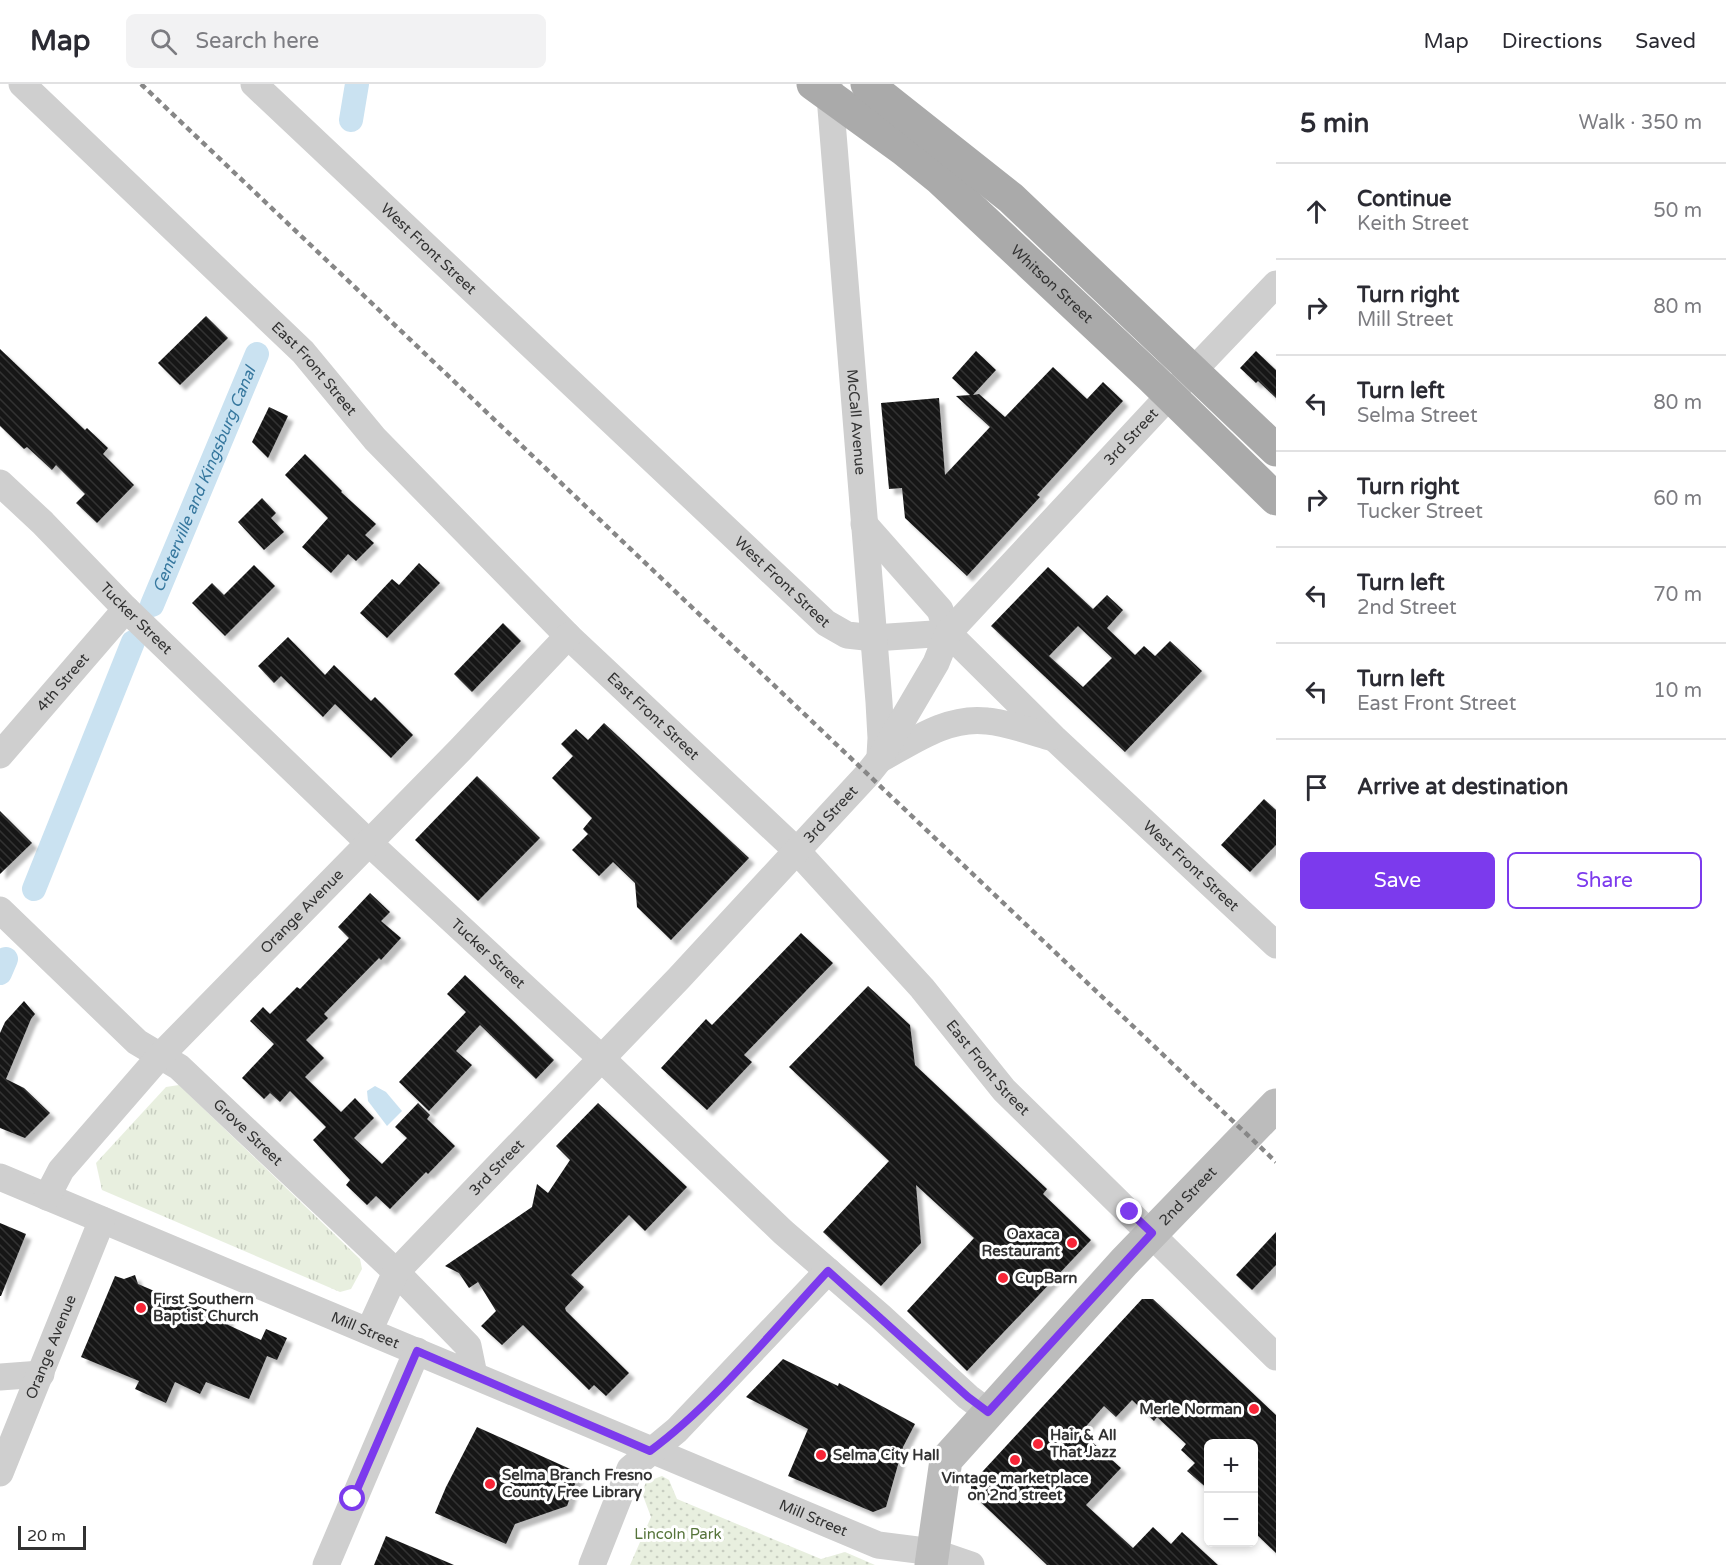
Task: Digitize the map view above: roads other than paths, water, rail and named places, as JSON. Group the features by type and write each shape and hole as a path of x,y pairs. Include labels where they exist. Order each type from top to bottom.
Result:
{"main road":[{"path":"867,84 1011,198 1276,450"},
{"name":"Whitson Street","path":"824,88 940,178 1276,499"},
{"name":"2nd Street","path":"934,1561 946,1460 1152,1233 1276,1105"}],"street":[{"name":"East Front Street","path":"22,84 303,352 375,439 568,636 796,850 922,988 1004,1090 1276,1357"},
{"name":"West Front Street","path":"254,84 826,623 847,635 874,638 948,633 1054,738 1276,945"},
{"name":"McCall Avenue","path":"824,88 874,638 881,738 879,760"},
{"name":"3rd Street","path":"369,1331 396,1272 679,978 796,850 836,810 879,760 936,663 948,633 1276,284"},
{"name":"Tucker Street","path":"0,483 43,523 126,609 368,842 601,1058 783,1232 968,1397 988,1412"},
{"path":"864,524 940,610 948,633"},
{"name":"4th Street","path":"0,755 126,609"},
{"name":"Orange Avenue","path":"47,1197 61,1170 160,1056 568,636"},
{"path":"879,760 936,729 966,721 986,721 1054,738"},
{"name":"Grove Street","path":"0,910 137,1042 178,1067 396,1272 468,1346 474,1375"},
{"name":"Mill Street","path":"0,1176 878,1545 934,1561 971,1565"},
{"name":"Orange Avenue","path":"0,1473 102,1220"},
{"path":"592,1565 630,1469 677,1430 708,1400 828,1271"},
{"path":"326,1565 417,1351"},
{"path":"0,1377 41,1374"}],"water":[{"path":"375,1086 386,1092 402,1111 387,1126 368,1101 367,1091"}],"waterway":[{"name":"Centerville and Kingsburg Canal","path":"351,120 357,84"},
{"name":"Centerville and Kingsburg Canal","path":"152,605 257,354"},
{"name":"Centerville and Kingsburg Canal","path":"34,889 133,642"},
{"name":"Centerville and Kingsburg Canal","path":"0,973 6,959"}],"railway":[{"path":"141,84 1276,1162"}],"place":[{"name":"Oaxaca Restaurant","path":"1072,1243"},
{"name":"CupBarn","path":"1003,1278"},
{"name":"First Southern Baptist Church","path":"141,1308"},
{"name":"Merle Norman","path":"1254,1409"},
{"name":"Hair & All That Jazz","path":"1038,1444"},
{"name":"Selma City Hall","path":"821,1455"},
{"name":"Vintage marketplace on 2nd street","path":"1015,1460"},
{"name":"Selma Branch Fresno County Free Library","path":"490,1484"}],"park label":[{"name":"Lincoln Park","path":"678,1534"}]}
